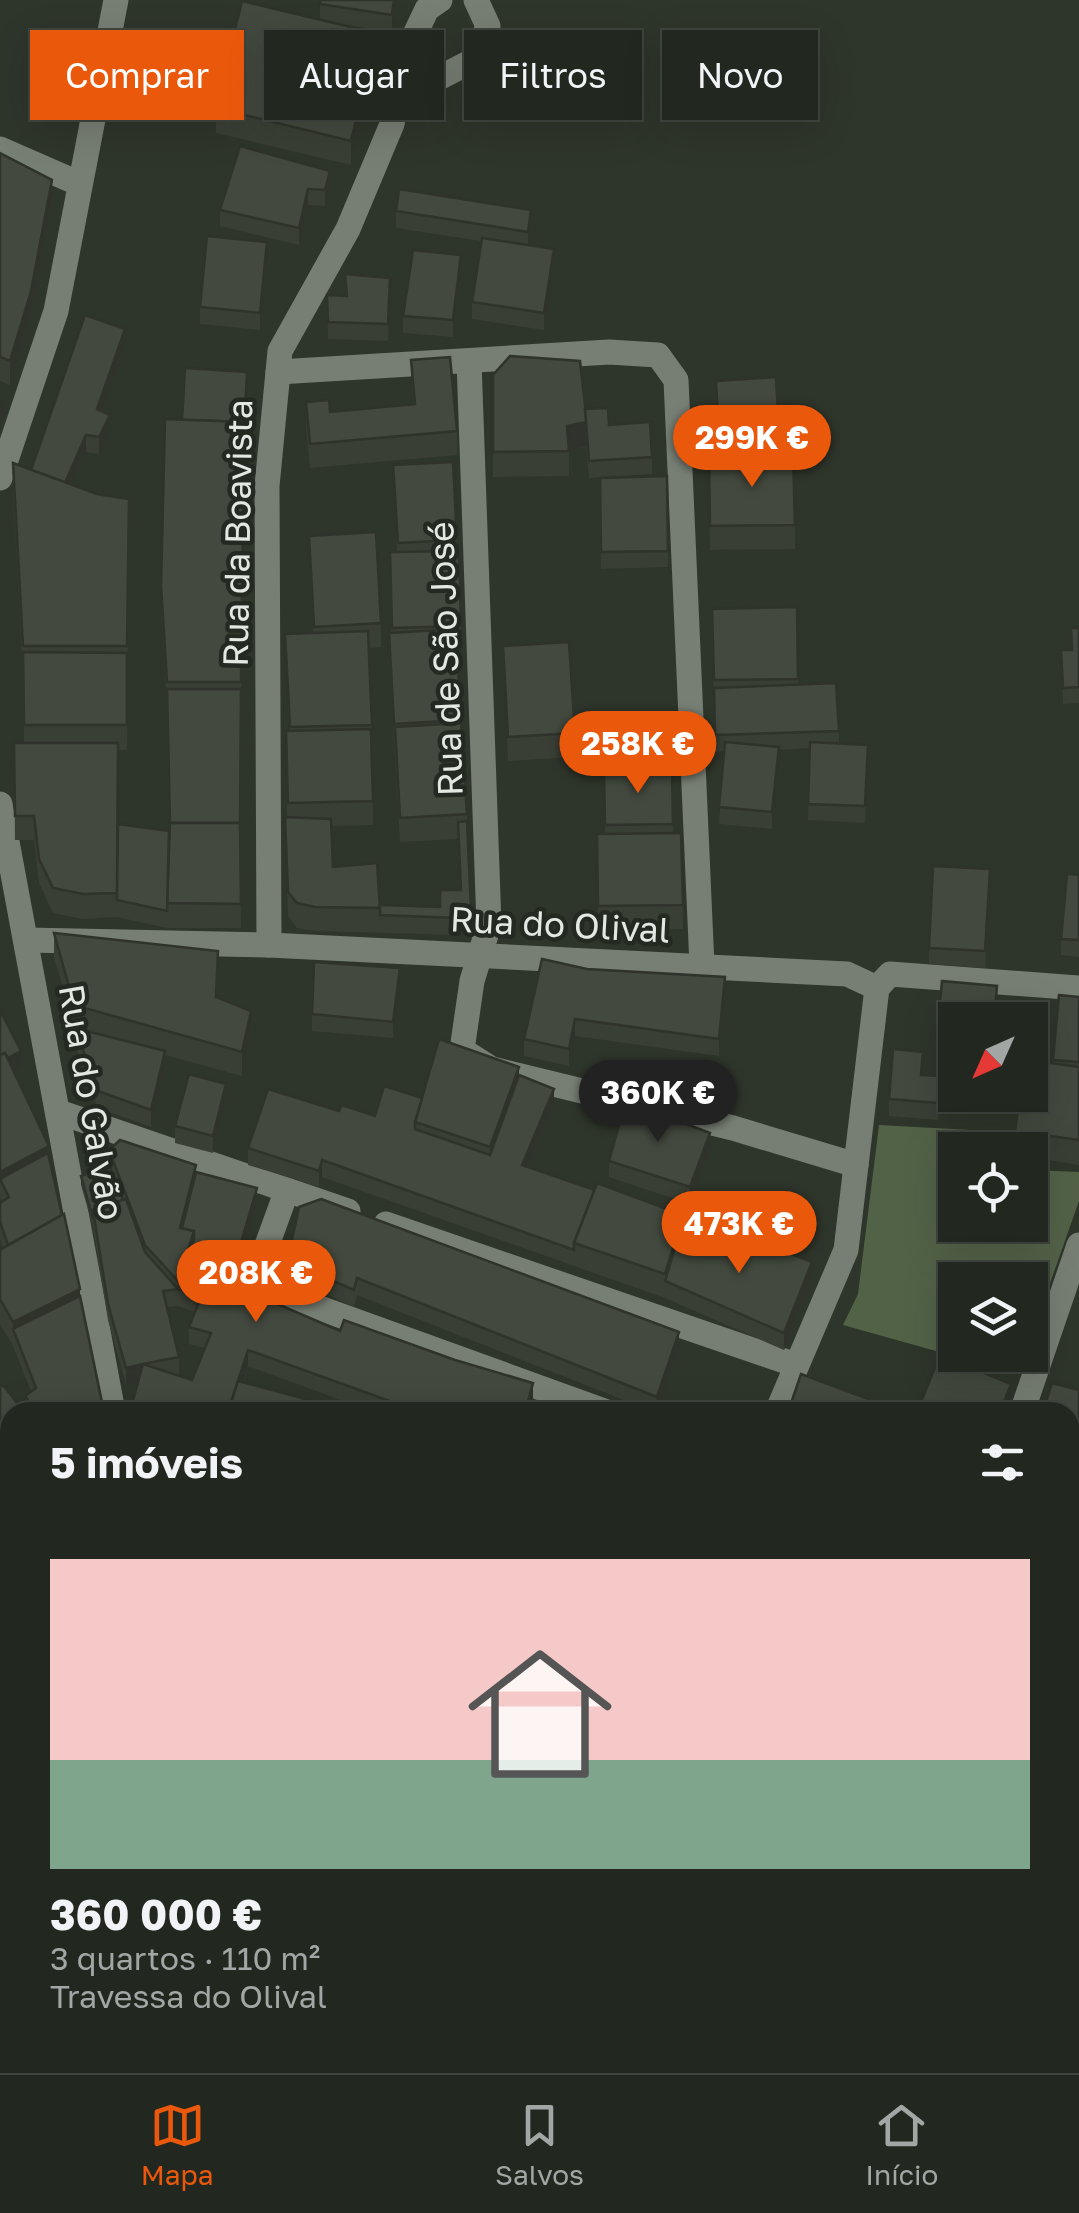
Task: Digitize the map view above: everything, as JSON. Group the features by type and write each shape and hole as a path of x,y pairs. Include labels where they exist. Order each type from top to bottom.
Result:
{"street":[{"path":"0,478 56,311 116,0"},
{"name":"Rua da Boavista","path":"417,30 427,9 440,0"},
{"path":"444,75 474,60 488,26 476,0"},
{"name":"Rua da Boavista","path":"270,945 267,486 272,398 280,351 348,229 393,120"},
{"path":"0,150 80,184"},
{"path":"278,372 610,352 658,355 676,380 702,966"},
{"name":"Rua de São José","path":"470,360 490,926 472,982 462,1050 492,1068 733,1128 856,1165"},
{"name":"Rua do Galvão","path":"0,804 111,1402"},
{"name":"Rua do Olival","path":"27,940 270,945 847,974 877,988"},
{"path":"781,1402 846,1250 877,988 890,974 1079,988"},
{"path":"59,1112 796,1365"},
{"path":"287,1190 258,1270 266,1289 579,1402"},
{"path":"1025,1402 1079,1245"}],"green space":[{"path":"879,1125 971,1130 938,1132 938,1242 1048,1242 1048,1171 1079,1172 1079,1201 1048,1289 1048,1262 938,1262 938,1352 843,1325 858,1294"}],"building":[{"path":"320,0 394,0 392,15 320,4"},
{"path":"242,1 363,30 264,30 264,120 244,115 244,30 235,30"},
{"path":"265,120 356,120 351,141"},
{"path":"240,146 330,171 325,190 308,189 299,228 220,210"},
{"path":"0,153 52,180 31,291 10,361 0,357"},
{"path":"399,189 531,210 528,232 396,211"},
{"path":"207,236 267,242 260,313 200,307"},
{"path":"482,238 554,249 544,313 472,302"},
{"path":"413,250 461,255 453,320 403,316"},
{"path":"345,274 390,278 388,324 328,322 327,295 347,296"},
{"path":"85,315 125,329 97,409 110,415 99,437 86,435 65,483 31,470"},
{"path":"510,356 580,361 587,422 567,426 569,451 493,452 493,375"},
{"path":"450,357 457,431 310,444 306,402 329,400 330,412 415,404 411,360"},
{"path":"185,368 247,372 244,430 244,422 182,420"},
{"path":"776,377 779,431 719,434 716,381"},
{"path":"608,408 609,425 650,422 652,457 589,461 585,409"},
{"path":"165,419 244,422 241,682 167,682 161,586"},
{"path":"793,453 795,525 710,526 709,454"},
{"path":"453,462 457,540 398,543 393,465"},
{"path":"13,463 97,494 129,499 127,646 23,646"},
{"path":"667,476 668,551 601,552 600,478"},
{"path":"376,532 381,623 314,627 309,536"},
{"path":"459,551 461,626 392,628 390,552"},
{"path":"797,607 798,679 714,680 712,609"},
{"path":"1071,628 1079,628 1079,687 1063,688 1061,650 1072,650"},
{"path":"456,629 461,720 394,724 389,633"},
{"path":"368,631 372,725 290,727 285,634"},
{"path":"569,642 575,733 508,737 503,646"},
{"path":"23,652 127,653 127,725 24,725"},
{"path":"836,683 839,731 715,735 714,688"},
{"path":"167,689 241,689 240,826 170,825"},
{"path":"461,723 467,814 400,818 395,727"},
{"path":"371,729 373,801 288,803 286,731"},
{"path":"725,742 779,747 772,812 719,807"},
{"path":"810,742 868,745 865,806 808,804"},
{"path":"14,743 118,743 117,893 83,894 53,888 39,859 34,816 15,816"},
{"path":"672,768 673,824 605,825 604,769"},
{"path":"285,817 331,819 333,867 377,863 380,908 297,903 288,892"},
{"path":"467,821 471,911 457,918 380,915 380,905 440,907 440,890 461,890 458,822"},
{"path":"170,823 240,823 241,904 167,903"},
{"path":"118,824 169,831 167,911 117,900"},
{"path":"681,833 683,905 598,906 597,834"},
{"path":"933,866 990,869 985,951 929,948"},
{"path":"1067,874 1079,875 1079,940 1061,939"},
{"path":"54,933 218,951 216,997 251,1011 242,1052 74,1005"},
{"path":"542,959 587,969 725,977 719,1039 575,1019 569,1049 524,1039"},
{"path":"314,962 400,968 393,1022 312,1014"},
{"path":"942,981 997,986 996,1002 940,1002"},
{"path":"1059,995 1079,997 1079,1062 1053,1060"},
{"path":"0,1010 21,1051 8,1058 5,1053 0,1055"},
{"path":"75,1028 165,1051 151,1110 98,1091"},
{"path":"439,1039 519,1067 490,1147 415,1122"},
{"path":"893,1049 923,1052 921,1075 938,1076 938,1103 889,1099"},
{"path":"5,1053 49,1146 0,1172 0,1055"},
{"path":"1048,1063 1079,1067 1079,1140 1048,1136 1048,1132 1015,1131 1018,1112 1048,1112"},
{"path":"189,1074 226,1084 213,1136 175,1126"},
{"path":"519,1075 554,1089 522,1165 595,1190 574,1250 322,1160 319,1171 248,1148 268,1089 339,1111 342,1105 375,1116 384,1086 422,1098 415,1129 490,1155"},
{"path":"626,1101 710,1133 690,1187 609,1161"},
{"path":"120,1140 196,1165 180,1228 194,1231 178,1281 145,1245 109,1150"},
{"path":"48,1153 62,1215 8,1245 0,1222 0,1203 9,1197 0,1179"},
{"path":"109,1165 123,1200 93,1210 93,1219 81,1176"},
{"path":"196,1172 257,1188 229,1283 340,1331 344,1320 533,1383 528,1402 392,1402 248,1350 231,1402 133,1402 143,1364 192,1380 211,1333 189,1327 201,1297 178,1289 194,1231 182,1228"},
{"path":"597,1183 683,1215 665,1274 574,1243"},
{"path":"126,1199 145,1252 178,1289 163,1291 179,1357 126,1368 108,1304 93,1210"},
{"path":"321,1199 679,1332 657,1397 357,1278 354,1290 324,1277 302,1274 287,1263 299,1207"},
{"path":"64,1214 80,1289 13,1322 0,1299 0,1250"},
{"path":"683,1222 756,1254 761,1242 812,1262 784,1333 665,1281"},
{"path":"80,1296 102,1402 29,1402 25,1396 36,1388 13,1329"},
{"path":"938,1360 938,1372 982,1372 1011,1384 1004,1402 921,1402"},
{"path":"801,1374 877,1402 791,1402"},
{"path":"238,1381 317,1402 231,1402"},
{"path":"1052,1383 1079,1390 1079,1402 1046,1402"},
{"path":"3,1385 16,1402 0,1402"}]}
